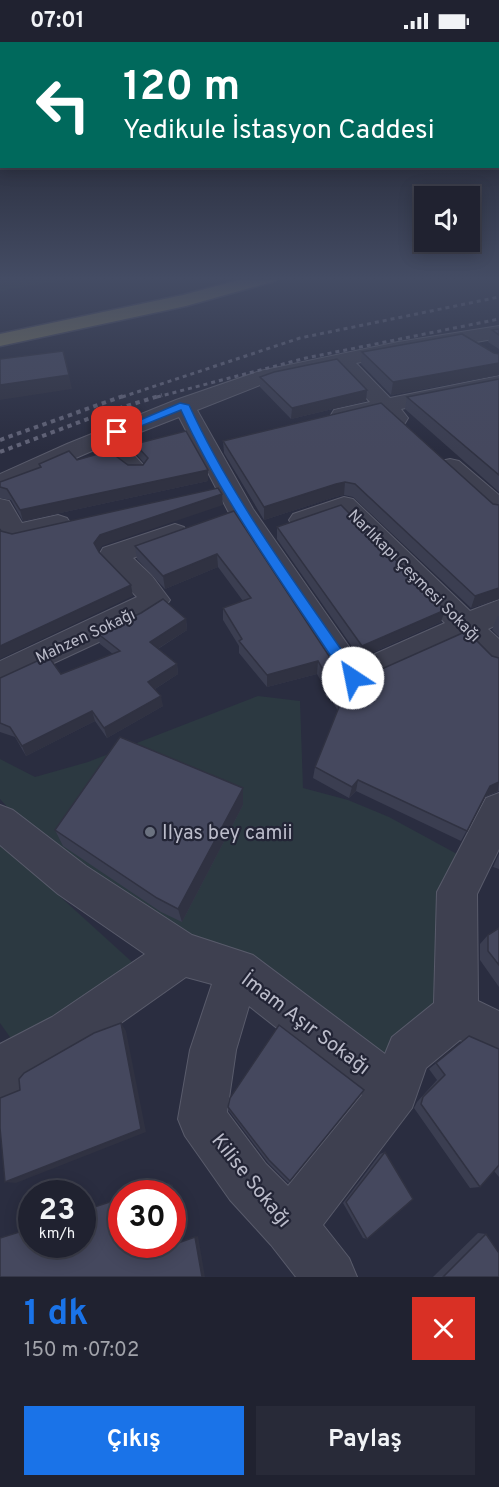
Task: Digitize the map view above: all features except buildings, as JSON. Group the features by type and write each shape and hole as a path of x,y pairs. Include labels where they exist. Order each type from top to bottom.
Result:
{"highway":[{"path":"0,340 25,335"}],"street":[{"path":"0,483 75,449 184,405 267,375 480,335"},
{"path":"462,337 490,354"},
{"path":"342,360 424,443 499,509"},
{"path":"317,422 384,405 497,384"},
{"path":"184,405 215,446 218,506 258,534 353,678 499,611"},
{"path":"105,437 135,469"},
{"path":"0,471 75,449"},
{"name":"Narlıkapı Çeşmesi Sokağı","path":"258,534 344,505 457,615 464,626 499,658"},
{"name":"Mahzen Sokağı","path":"1,672 131,614 155,600 142,583 113,555 218,506"},
{"path":"0,507 15,534 82,519"},
{"path":"456,1014 457,892 499,810"},
{"name":"İmam Aşır Sokağı","path":"0,822 72,880 182,954 238,970 395,1091"},
{"path":"0,1079 16,1060 68,1034 182,954"},
{"name":"Kilise Sokağı","path":"238,970 213,1050 202,1119 248,1182 290,1226 330,1277"},
{"path":"456,1014 499,1035"},
{"path":"290,1226 395,1091 408,1053 456,1014"}],"shaded area":[{"path":"258,696 300,701 303,788 348,800 389,817 457,854 455,984 369,1072 57,861 0,799 0,759 35,777 88,762"},
{"path":"0,842 143,972 32,1068 0,1023"}],"railway":[{"path":"122,397 316,335"},
{"path":"157,397 306,358 422,335"},
{"path":"0,440 126,395"},
{"path":"0,452 101,414 162,395"}],"place":[{"name":"Ilyas bey camii","path":"150,832"}],"route":[{"path":"117,432 184,405 204,449 241,510 353,678"}]}
